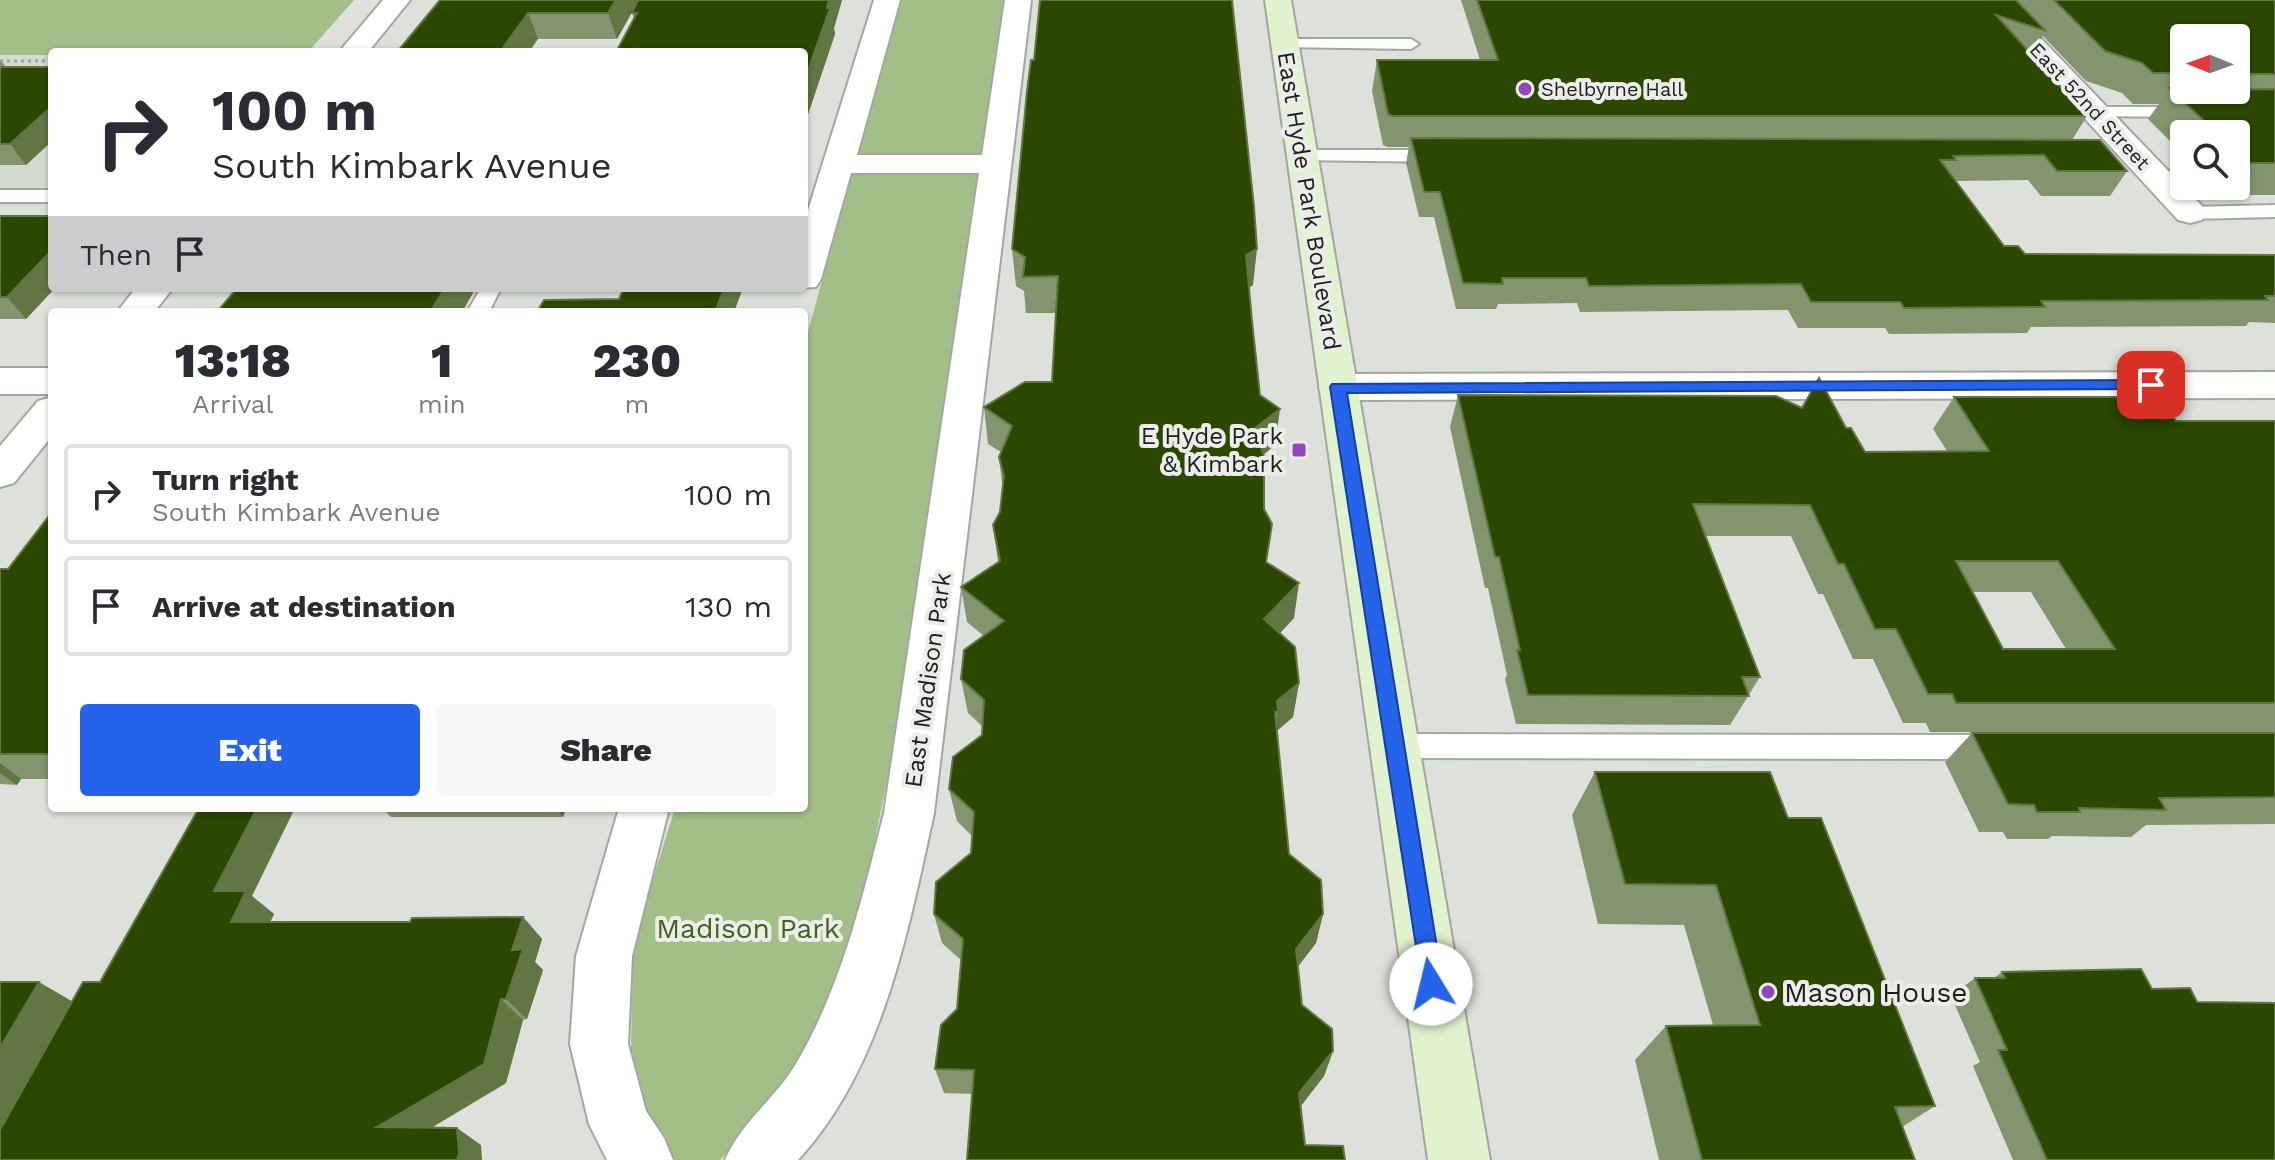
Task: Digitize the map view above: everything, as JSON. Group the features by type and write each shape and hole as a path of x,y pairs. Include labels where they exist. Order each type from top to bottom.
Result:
{"main road":[{"name":"East Hyde Park Boulevard","path":"1278,0 1459,1160"}],"street":[{"path":"356,48 397,0"},
{"path":"808,266 887,0"},
{"name":"East Madison Park","path":"756,1160 772,1145 817,1087 848,1023 882,926 909,813 1018,0"},
{"name":"East 52nd Street","path":"1989,0 2094,112 2124,156 2190,213"},
{"path":"839,164 994,164"},
{"path":"138,308 152,292"},
{"path":"0,381 48,381"},
{"path":"1338,387 2275,385"},
{"path":"0,473 48,415"},
{"path":"642,1160 619,1124 599,1044 604,956 643,812"}],"lane":[{"path":"1285,44 1411,44"},
{"path":"2094,112 2203,112"},
{"path":"1302,156 1457,156"},
{"path":"0,196 48,196"},
{"path":"2190,213 2275,211"},
{"path":"1394,746 2023,747"}],"path":[{"path":"0,61 48,61"}],"shaded area":[{"path":"0,55 48,55 48,206 0,206"}],"green space":[{"path":"0,0 354,0 312,48 48,48 48,55 0,55"},
{"name":"Madison Park","path":"898,0 1008,0 890,766 856,932 835,1000 796,1072 759,1122 720,1160 669,1160 652,1128 631,1050 633,944 674,812 808,812 808,332"}],"building":[{"path":"440,0 616,0 608,13 528,13 503,48 400,48"},
{"path":"638,0 829,0 827,8 830,8 808,71 808,48 618,48 637,13 632,13"},
{"path":"1040,0 1232,0 1257,249 1246,255 1260,395 1280,409 1255,428 1264,457 1264,509 1272,524 1266,562 1299,583 1264,619 1295,647 1299,683 1277,701 1278,712 1275,712 1289,854 1321,880 1323,914 1296,949 1302,1005 1332,1029 1333,1051 1299,1093 1305,1145 1343,1146 1345,1160 967,1160 974,1070 935,1069 941,1025 957,1009 963,939 934,914 936,882 971,853 974,812 949,789 953,757 982,735 984,700 961,679 964,650 1004,621 961,587 1000,561 993,525 1000,512 1004,476 999,457 1012,426 984,407 1025,382 1052,382 1058,276 1023,277 1025,257 1012,249 1027,91 1031,60 1034,60"},
{"path":"1477,0 2016,0 2046,31 1996,15 2087,116 1388,114 1377,60 1498,60"},
{"path":"2054,0 2275,0 2275,74 2250,74 2250,24 2170,24 2170,73 2153,73 2142,63 2105,51"},
{"path":"0,67 48,67 48,110 10,144 0,144"},
{"path":"2250,89 2275,89 2275,163 2250,163 2250,120 2203,120 2186,104 2250,104"},
{"path":"1411,138 2100,140 2127,171 2057,171 2044,155 1953,156 1956,160 1940,160 2004,246 2018,246 2025,254 2275,255 2275,296 2265,296 2268,300 2041,301 2045,307 1904,308 1900,302 1811,302 1801,284 1589,286 1586,278 1502,278 1503,284 1463,283 1440,192 1424,192"},
{"path":"0,216 48,216 48,254 7,297 0,297"},
{"path":"234,292 442,292 432,308 220,308"},
{"path":"622,292 722,292 716,308 539,308 544,300 619,299"},
{"path":"1819,378 1846,428 1851,428 1865,452 1989,451 1954,397 2157,397 2176,421 2275,421 2275,703 1956,703 1952,694 1928,694 1896,629 1875,629 1844,564 1838,564 1810,505 1693,504 1760,677 1742,677 1749,696 1528,695 1499,557 1495,557 1458,395 1776,396 1802,408","holes":["1956,561 2058,561 2115,649 2003,649"]},
{"path":"48,517 48,754 0,754 0,569 8,569"},
{"path":"1972,733 2275,733 2275,797 2159,798 2166,810 2079,808 2080,812 2037,812 2034,805 2008,804"},
{"name":"Mason House","path":"1595,772 1770,772 1788,818 1821,818 1935,1106 1895,1107 1915,1160 1702,1160 1666,1026 1760,1025 1716,885 1625,884"},
{"path":"197,812 255,812 214,891 246,891 231,922 410,922 412,918 523,917 512,950 523,949 506,999 501,999 484,1064 377,1127 457,1128 457,1160 0,1160 0,1130 83,982 100,982"},
{"path":"2141,969 2152,989 2190,988 2197,1002 2275,1003 2275,1160 2047,1160 1998,1050 2007,1050 1975,978 2005,978 2002,972"},
{"path":"0,982 39,982 0,1048"}],"place":[{"name":"Shelbyrne Hall","path":"1525,89"},
{"name":"E Hyde Park & Kimbark","path":"1299,450"},
{"name":"Mason House","path":"1768,992"}],"route":[{"path":"1431,984 1338,387 2151,385"}]}
